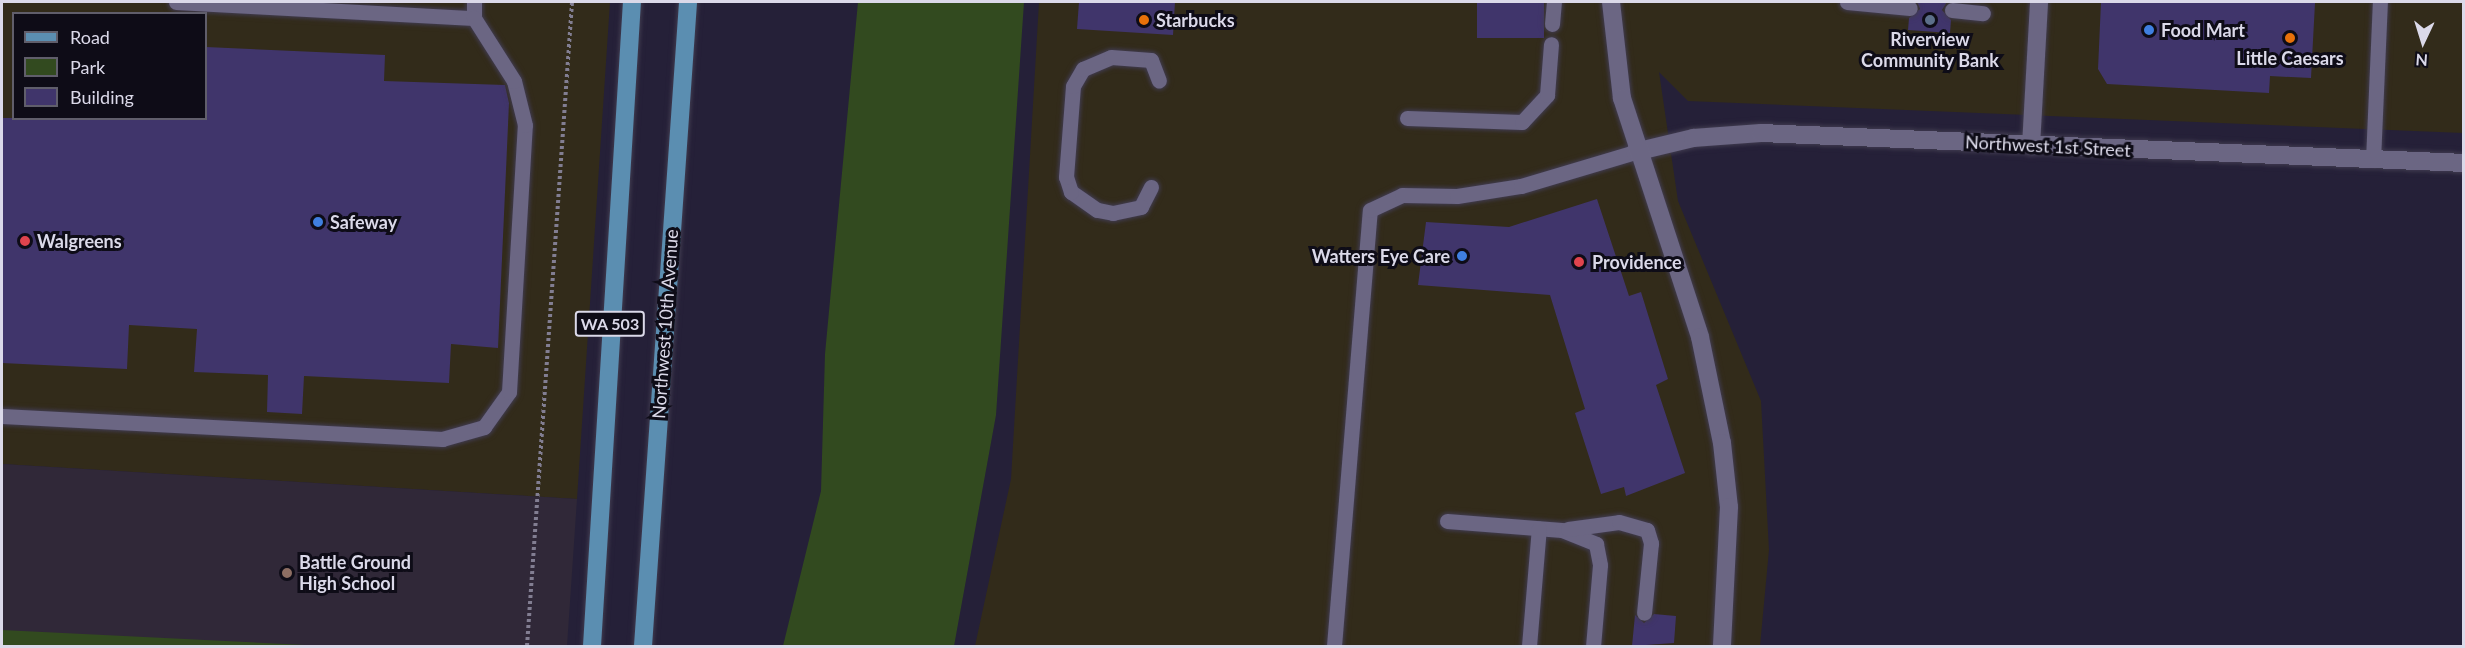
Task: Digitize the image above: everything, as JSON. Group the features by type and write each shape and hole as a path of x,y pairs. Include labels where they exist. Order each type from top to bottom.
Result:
{"main road":[{"name":"WA 503","path":"592,646 632,2"},
{"name":"Northwest 10th Avenue","path":"643,646 688,2"}],"street":[{"path":"1611,2 1613,48 1635,152 1700,337 1716,409 1729,507 1722,646"},
{"path":"2031,146 2039,2"},
{"name":"Northwest 1st Street","path":"1635,152 1693,138 1761,133 2463,163"}],"lane":[{"path":"176,2 474,18"},
{"path":"2,416 442,439 484,427 509,392 525,125 514,81 474,18 474,2"},
{"path":"1552,24 1554,2"},
{"path":"1847,2 1910,8"},
{"path":"2373,159 2380,2"},
{"path":"1952,10 1983,13"},
{"path":"1407,118 1522,122 1547,95 1551,44"},
{"path":"1151,187 1141,207 1113,213 1097,210 1071,192 1066,177 1071,109 1077,77 1101,59 1150,60 1159,81"},
{"path":"1334,646 1370,210 1402,195 1458,196 1521,186 1635,152"},
{"path":"1448,522 1562,530 1618,522 1647,530 1651,543 1644,613"},
{"path":"1529,646 1539,528"},
{"path":"1562,530 1596,544 1600,565 1593,646"}],"path":[{"path":"527,646 572,2"}],"shaded area":[{"path":"2,2 610,2 577,499 2,464"},
{"path":"1039,2 2463,2 2463,133 1688,101 1659,72 1678,201 1761,401 1769,550 1760,646 975,646 1011,479"},
{"name":"Battle Ground High School","path":"2,464 577,499 567,646 2,646"}],"green space":[{"path":"858,2 1024,2 996,415 954,646 783,646 821,491 825,354"},
{"path":"2,630 326,646 2,646"}],"building":[{"path":"1079,2 1175,2 1173,35 1077,29"},
{"path":"1477,2 1544,2 1544,38 1477,38"},
{"name":"Riverview Community Bank","path":"1917,2 1947,2 1942,10 1951,20 1950,33 1908,30 1909,18 1920,9"},
{"path":"2101,2 2315,3 2311,78 2270,76 2269,93 2107,84 2098,69"},
{"name":"Safeway","path":"207,47 385,55 384,81 505,85 509,103 498,348 451,344 449,383 304,376 302,414 267,412 268,375 194,372 197,329 129,325 127,369 2,363 2,118 12,118 12,120 207,120"},
{"path":"1597,199 1629,296 1641,292 1668,379 1656,385 1685,473 1626,496 1624,487 1601,494 1575,413 1585,409 1550,295 1418,285 1426,222 1509,227"},
{"path":"1654,614 1676,616 1674,643 1632,646 1635,615 1644,623"}],"place":[{"name":"Starbucks","path":"1144,20"},
{"name":"Riverview Community Bank","path":"1930,20"},
{"name":"Food Mart","path":"2149,30"},
{"name":"Little Caesars","path":"2290,38"},
{"name":"Safeway","path":"318,222"},
{"name":"Walgreens","path":"25,241"},
{"name":"Watters Eye Care","path":"1462,256"},
{"name":"Providence","path":"1579,262"},
{"name":"Battle Ground High School","path":"287,573"}]}
